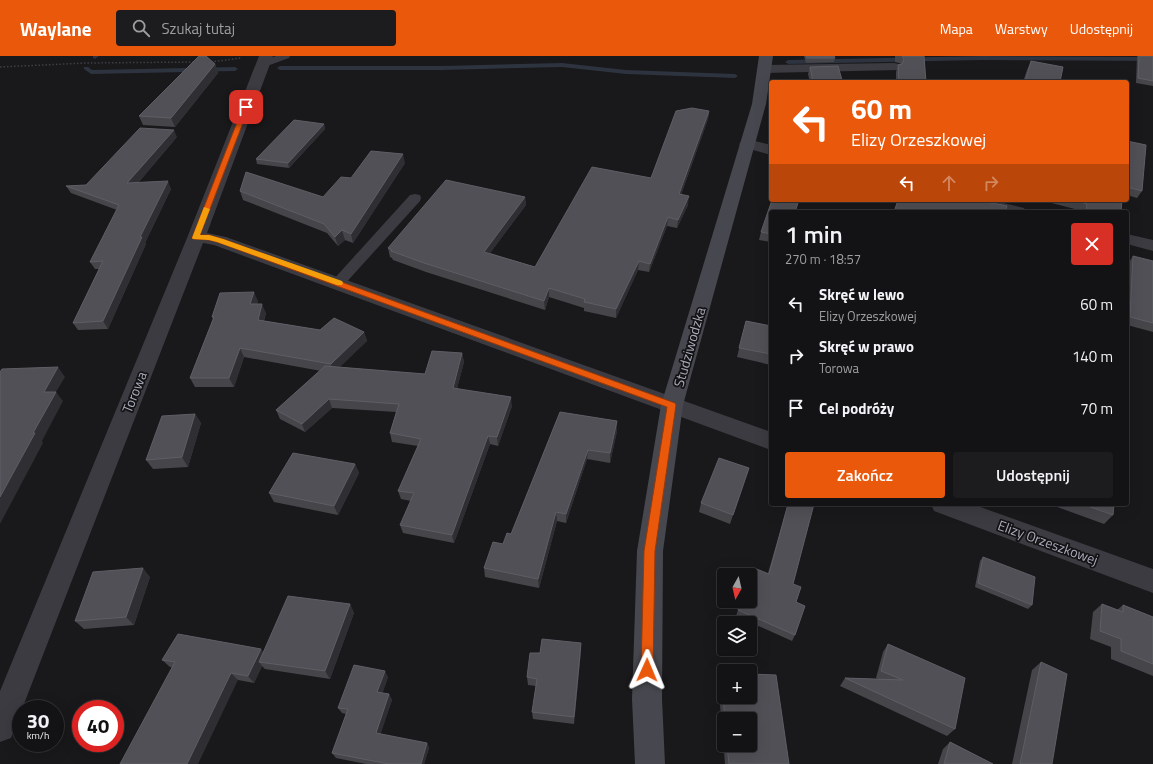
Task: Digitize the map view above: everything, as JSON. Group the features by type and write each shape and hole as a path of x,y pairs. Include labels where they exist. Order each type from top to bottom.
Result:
{"street":[{"name":"Torowa","path":"0,727 196,238 265,59"},
{"path":"766,63 894,67"},
{"name":"Studziwodzka","path":"650,764 647,699 650,551 672,405 759,104 766,63"},
{"path":"747,144 769,150"},
{"path":"979,202 1010,210"},
{"path":"196,238 209,238 220,241 769,440"},
{"path":"1129,240 1153,246"},
{"name":"Elizy Orzeszkowej","path":"948,506 1153,581"}],"lane":[{"path":"265,59 285,56"},
{"path":"338,283 415,198"}],"path":[{"path":"207,62 265,59"},
{"path":"0,67 86,63 200,62"}],"building":[{"path":"199,56 206,56 215,64 171,118 139,116"},
{"path":"806,56 834,56 835,58 807,58"},
{"path":"902,56 924,56 926,80 899,80 898,65 902,64 904,59"},
{"path":"1139,56 1153,56 1153,81 1138,78"},
{"path":"1031,61 1063,67 1060,80 1026,80"},
{"path":"838,66 842,80 813,80 810,67"},
{"path":"692,108 709,111 679,194 689,196 678,220 668,217 650,264 639,261 616,309 584,302 585,299 549,288 544,301 424,263 391,251 392,250 388,248 446,180 525,197 484,252 535,267 592,167 651,178 676,111"},
{"path":"294,120 324,124 288,163 256,159"},
{"path":"140,128 174,130 127,183 168,181 140,237 142,237 103,321 73,323 103,261 90,262 119,205 66,186 86,185"},
{"path":"1129,141 1146,145 1142,191 1129,188"},
{"path":"371,151 403,154 351,234 342,230 335,237 324,224 240,191 246,172 323,197 341,177 351,178"},
{"path":"771,202 798,202 796,210 769,210 769,234 761,232"},
{"path":"897,202 987,202 1007,206 1006,210 895,210"},
{"path":"1080,202 1122,202 1121,210 1086,210 1087,204"},
{"path":"1133,256 1153,261 1153,323 1130,317"},
{"path":"254,292 250,304 262,304 258,320 320,330 334,318 364,332 331,364 240,348 229,378 190,378 214,317 212,317 220,293"},
{"path":"746,321 769,326 769,354 739,348"},
{"path":"432,351 462,353 453,388 511,397 497,437 488,436 452,535 400,525 414,493 398,491 421,439 390,433 399,404 329,399 302,424 276,410 325,366 425,374"},
{"path":"58,367 44,392 56,392 0,497 0,372 2,369"},
{"path":"560,412 617,421 610,453 588,450 566,514 556,512 538,579 484,568 493,542 503,544 507,533 511,534"},
{"path":"195,414 182,457 146,460 162,416"},
{"path":"293,453 355,464 334,506 269,493"},
{"path":"719,458 749,468 733,515 701,503"},
{"path":"787,506 813,506 793,584 801,587 796,602 805,606 795,635 757,618 757,616 752,616 738,610 739,608 757,608 757,569 769,574"},
{"path":"1088,506 1114,506 1113,515"},
{"path":"983,557 1035,577 1032,605 978,583"},
{"path":"143,568 126,617 75,621 93,572"},
{"path":"288,596 350,604 325,671 259,662"},
{"path":"1102,604 1123,612 1123,605 1153,617 1153,664 1121,651 1121,639 1100,631"},
{"path":"178,634 261,649 248,676 231,673 187,764 120,764 175,662 162,660"},
{"path":"542,639 581,643 574,717 532,712 537,679 527,677 530,653 540,653"},
{"path":"888,644 965,678 955,729 845,678 903,680 881,671"},
{"path":"1041,662 1067,674 1052,764 1020,764"},
{"path":"354,665 385,671 377,692 389,694 376,733 427,743 421,764 389,764 332,753 348,709 338,708"},
{"path":"757,674 776,675 789,764 729,764 728,752 757,752 757,712 724,712 724,704 757,704"},
{"path":"950,742 993,764 944,764"}],"waterway":[{"path":"788,62 983,58 1153,59"},
{"path":"280,68 442,68 562,65 626,72 735,76"},
{"path":"86,68 91,72 235,69"}],"slow traffic":[{"path":"207,209 196,238 209,238 220,241 339,283"}],"route":[{"path":"246,107 196,238 209,238 220,241 672,405 650,551 647,670"}]}
